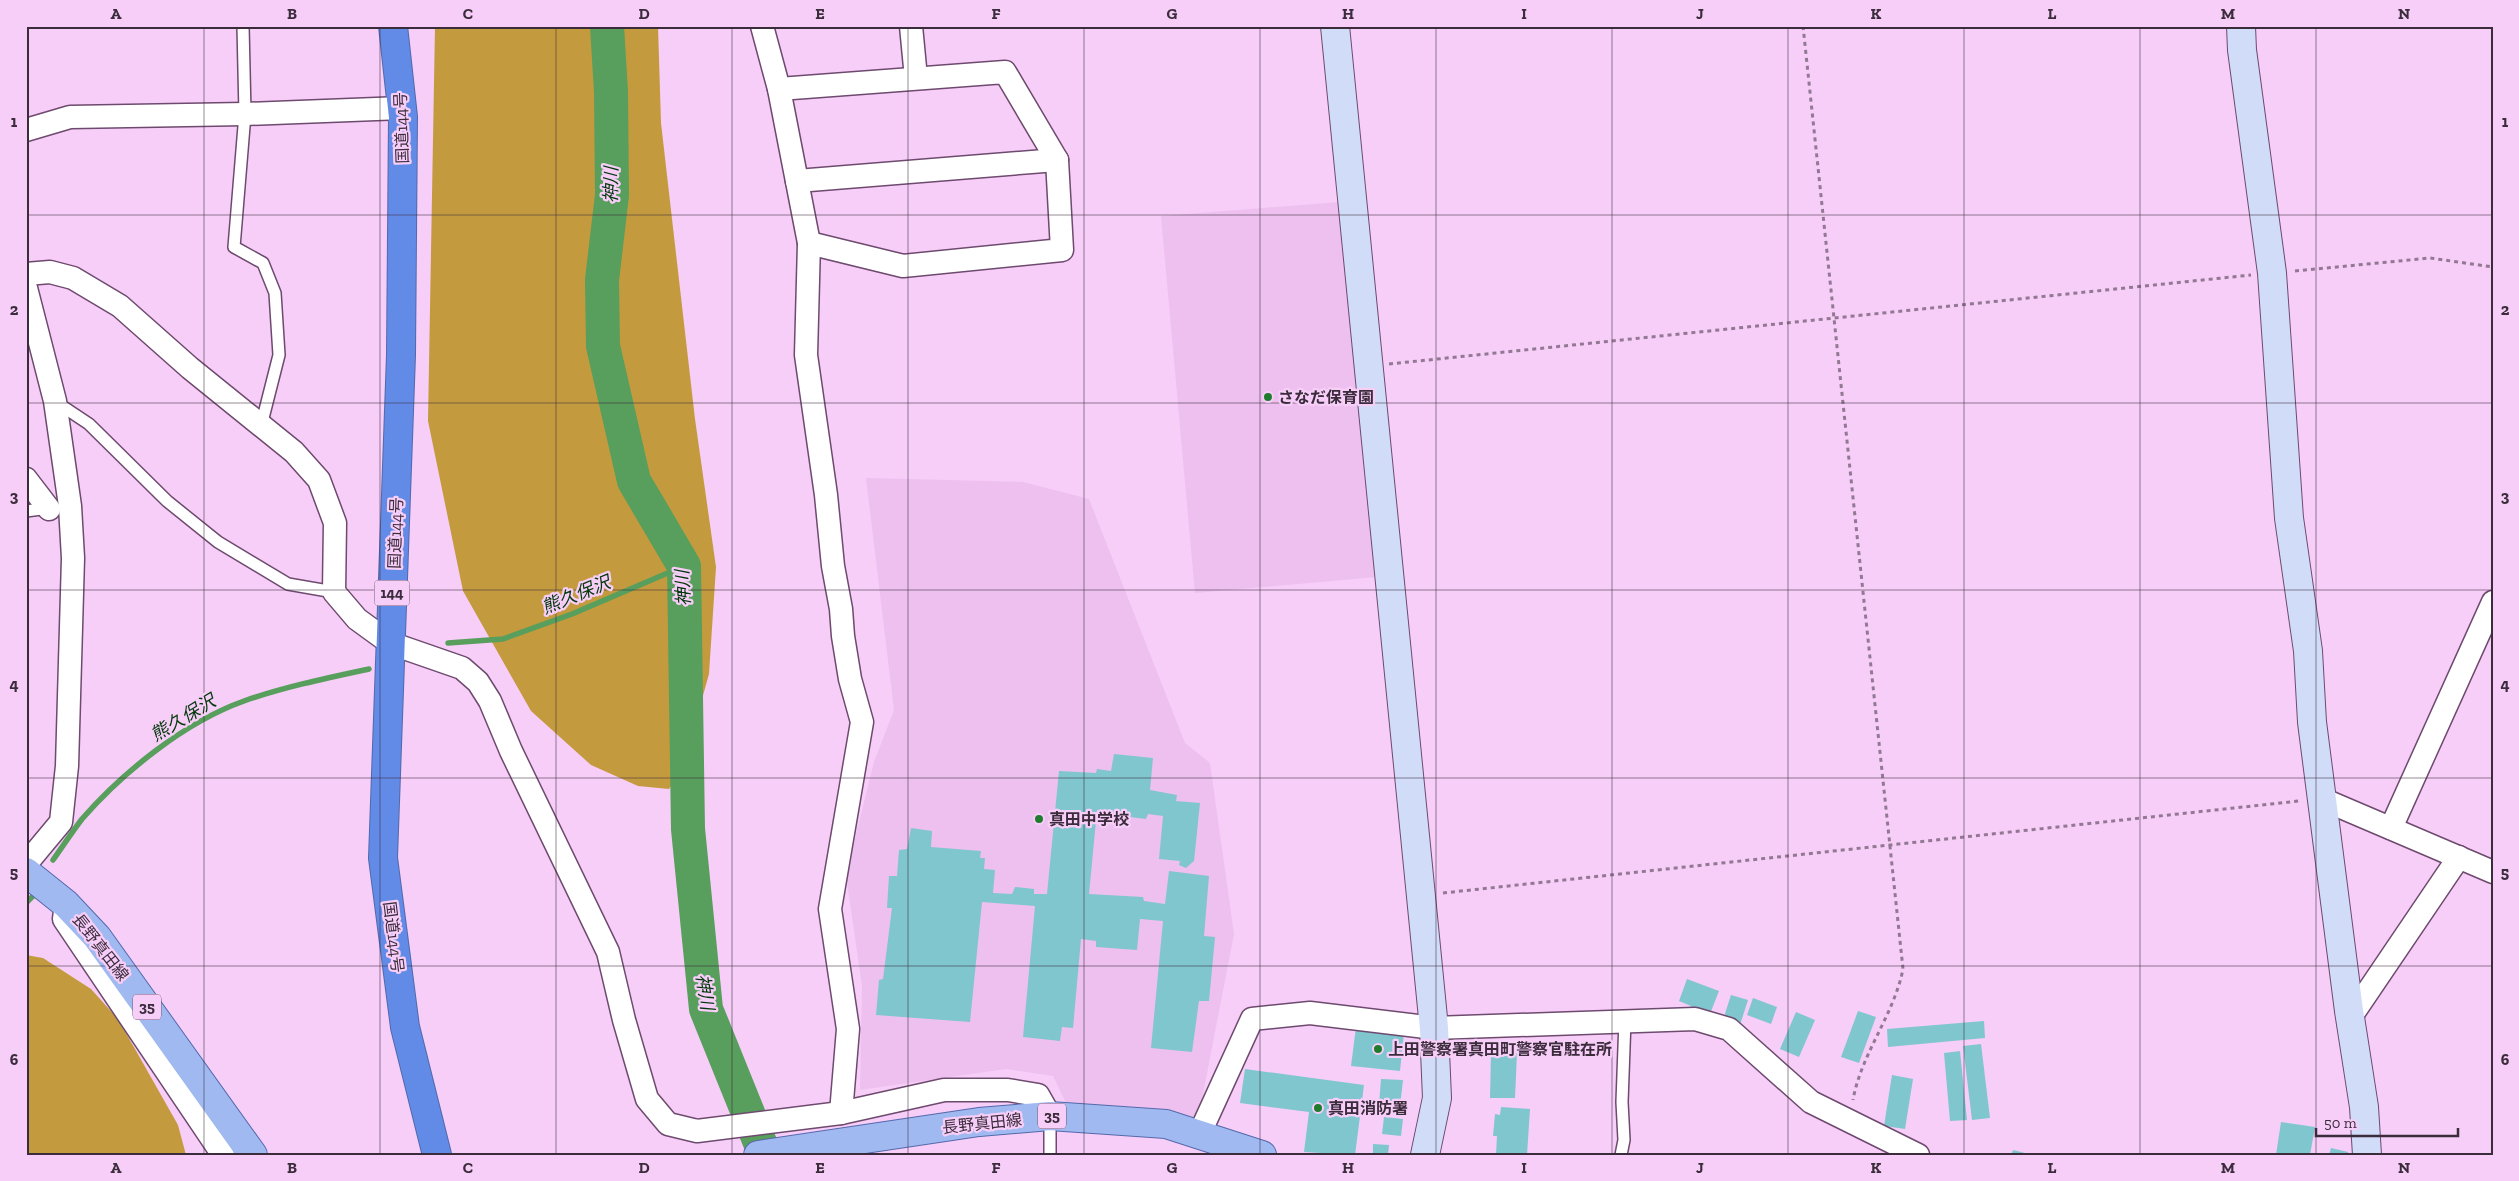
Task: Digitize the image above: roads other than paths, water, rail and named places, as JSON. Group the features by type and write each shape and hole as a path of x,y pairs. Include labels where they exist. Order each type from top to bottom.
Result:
{"highway":[{"name":"国道144号","path":"393,26 402,108 401,354 384,858 405,1027 437,1155"}],"main road":[{"name":"長野真田線","path":"26,872 66,904 97,937 253,1155"},
{"name":"長野真田線","path":"758,1155 846,1150 979,1122 1050,1116 1166,1124 1262,1155"}],"street":[{"path":"762,26 779,89 809,243 806,355 826,495 833,566 841,610 843,636 850,679 862,722 830,909 848,1029 841,1113"},
{"path":"911,26 916,78"},
{"path":"1335,26 1434,1028 1436,1098 1425,1155"},
{"path":"2241,26 2242,50 2272,273 2289,518 2308,651 2312,722 2350,1018 2364,1107 2367,1155"},
{"path":"779,89 1005,72 1057,160 1062,250 903,266 809,243"},
{"path":"26,130 70,117 246,114 402,108"},
{"path":"797,182 1057,160"},
{"path":"26,274 50,272 73,278 120,306 190,368 294,452 319,480 335,523 334,592 357,619 390,643 462,668 478,682 490,701 511,751 608,952 624,1020 647,1099 668,1124 697,1131 815,1114 841,1113 944,1090 980,1088 1038,1095 1050,1116"},
{"path":"26,288 55,401 59,507 72,558 67,756 60,822 26,864"},
{"path":"26,479 59,507"},
{"path":"2391,828 2493,602"},
{"path":"2322,799 2493,872"},
{"path":"2350,1018 2459,857"},
{"path":"66,904 64,919 223,1155"},
{"path":"1199,1135 1252,1019 1310,1013 1434,1028 1695,1019 1729,1029 1811,1102 1852,1120 1918,1155"}],"lane":[{"path":"243,26 246,114 234,247 263,262 275,293 279,355 261,426"},
{"path":"55,401 89,424 167,501 218,542 288,584 334,592"},
{"path":"26,511 59,507"},
{"path":"1621,1155 1624,1140 1622,1102 1625,1020"},
{"path":"1050,1116 1050,1155"}],"waterway":[{"name":"神川","path":"607,26 611,92 612,195 602,280 603,346 634,481 684,566 688,829 706,1009 765,1155"},
{"name":"熊久保沢","path":"448,643 503,639 572,614 684,566"},
{"name":"熊久保沢","path":"53,860 82,819 98,801 156,750 178,735 222,710 244,701 306,683 369,669"},
{"name":"熊久保沢","path":"26,903 33,896"}],"place":[{"name":"さなだ保育園","path":"1268,397"},
{"name":"真田中学校","path":"1039,819"},
{"name":"上田警察署真田町警察官駐在所","path":"1378,1049"},
{"name":"真田消防署","path":"1318,1108"}]}
